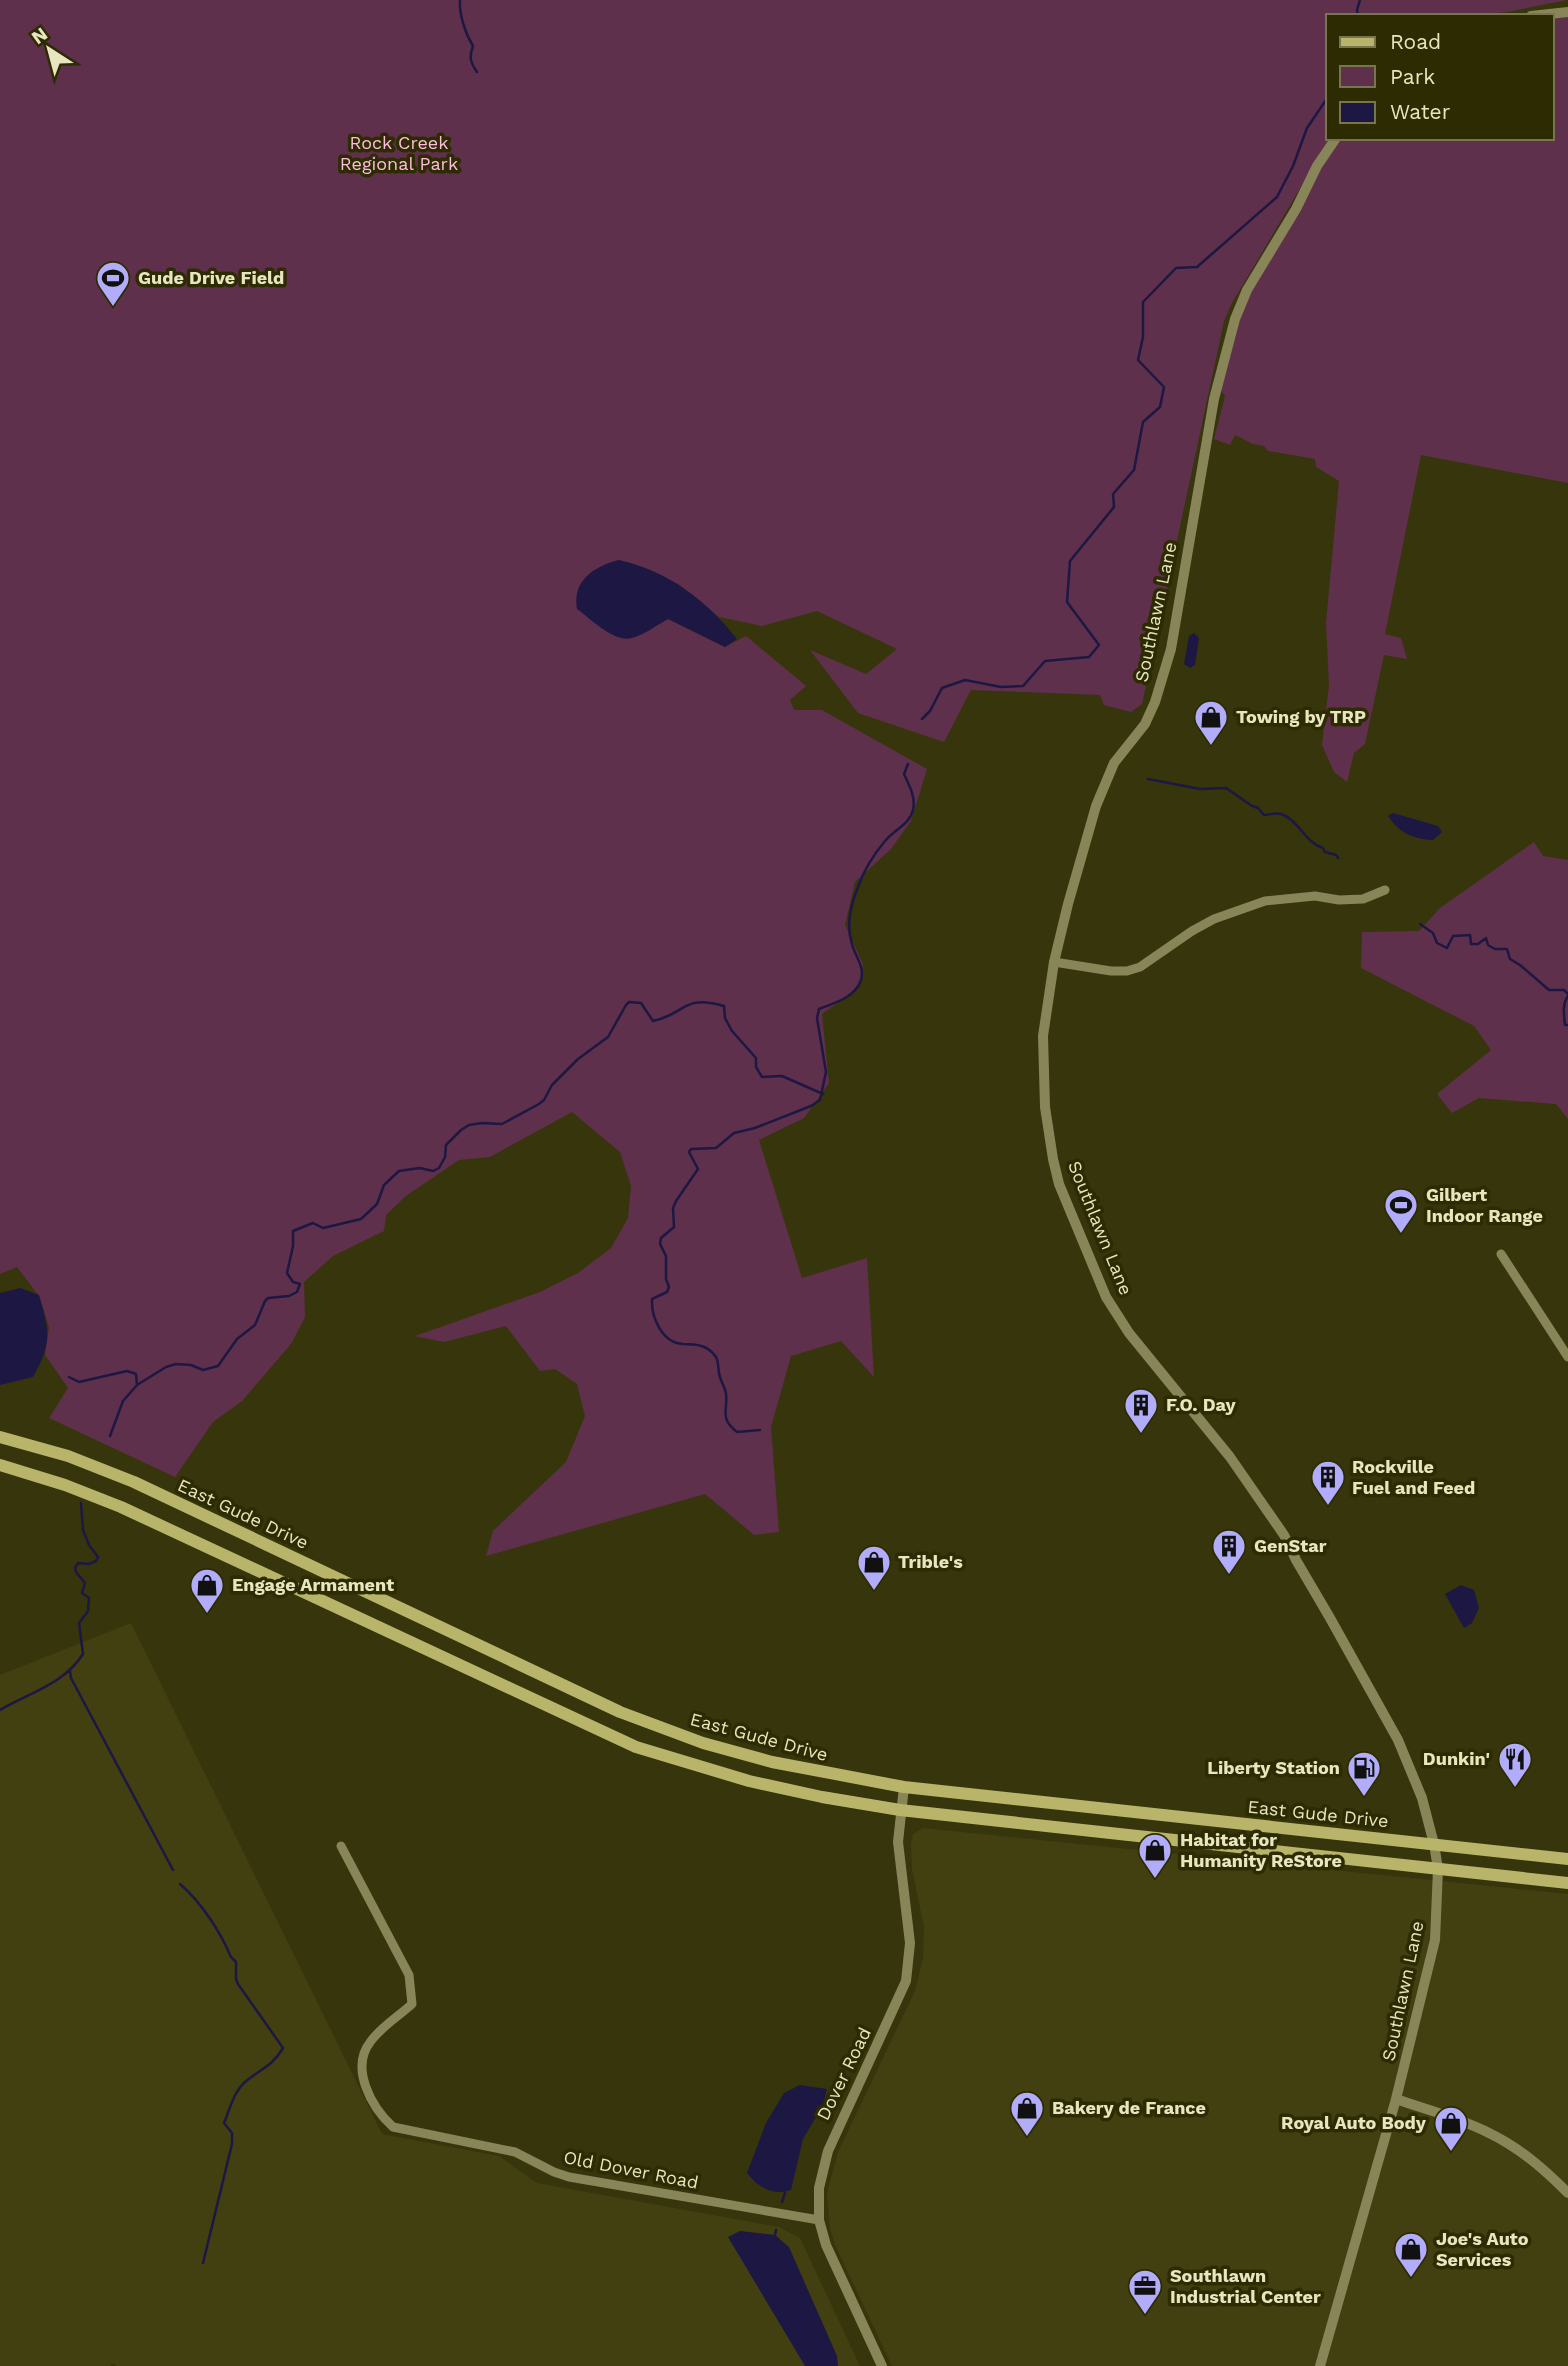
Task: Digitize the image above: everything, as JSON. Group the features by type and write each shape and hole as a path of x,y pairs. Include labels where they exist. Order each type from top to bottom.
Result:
{"main road":[{"name":"East Gude Drive","path":"0,1437 68,1456 134,1482 620,1712 703,1742 772,1762 904,1787 1568,1859"},
{"path":"0,1465 65,1485 121,1507 636,1747 749,1781 900,1810 1568,1883"}],"street":[{"path":"1550,14 1568,12"},
{"name":"Southlawn Lane","path":"1320,2366 1396,2099 1435,1940 1438,1869 1434,1844 1422,1798 1398,1740 1284,1535 1230,1457 1129,1333 1106,1297 1059,1184 1047,1120 1043,1036 1054,962 1068,904 1103,787 1114,763 1145,724 1155,702 1171,649 1214,399 1235,319 1247,289 1335,140"},
{"path":"1054,962 1128,971 1140,967 1214,919 1265,901 1315,896 1339,900 1363,899 1385,890"},
{"path":"1501,1254 1568,1357"},
{"name":"Dover Road","path":"882,2366 830,2256 819,2220 819,2188 828,2151 900,1997 909,1968 910,1943 898,1842 904,1787"},
{"name":"Old Dover Road","path":"341,1846 409,1975 412,2004 370,2041 362,2061 364,2082 380,2116 393,2127 516,2152 569,2178 819,2220"},
{"path":"1396,2099 1490,2133 1540,2165 1568,2193"}],"shaded area":[{"path":"131,1623 382,2134 499,2156 537,2183 779,2227 800,2238 860,2366 116,2366 114,2363 110,2366 0,2366 0,1675"},
{"path":"923,1828 1568,1894 1568,2366 892,2366 835,2245 830,2228 827,2193 838,2152 915,1991 923,1958 924,1927 912,1870 911,1845 913,1834"}],"green space":[{"name":"Rock Creek Regional Park","path":"0,0 1567,0 1488,14 1326,14 1326,140 1329,140 1224,321 1142,704 1131,712 1104,705 1100,695 971,690 944,742 858,713 810,650 866,674 897,649 817,611 762,626 719,617 677,583 633,638 668,619 725,647 746,636 806,686 790,700 794,710 822,710 927,769 911,821 891,849 855,882 845,925 863,964 859,987 822,1014 829,1083 804,1118 759,1140 802,1278 867,1258 874,1377 841,1341 791,1356 771,1427 779,1532 754,1535 705,1494 486,1556 493,1531 566,1462 585,1416 577,1384 555,1369 540,1371 506,1326 444,1342 415,1336 540,1292 578,1273 611,1248 628,1218 631,1186 620,1152 572,1112 490,1157 459,1160 406,1196 386,1215 384,1231 333,1256 304,1282 305,1317 291,1344 242,1401 213,1422 175,1477 49,1418 68,1388 45,1355 49,1327 39,1296 17,1267 0,1274"},
{"path":"1568,15 1568,483 1421,455 1385,634 1401,638 1407,659 1384,655 1365,744 1354,753 1347,782 1334,772 1322,745 1329,685 1326,623 1339,481 1316,467 1315,459 1268,451 1264,446 1235,435 1230,445 1214,439 1225,396 1219,388 1230,346 1248,295 1338,140 1554,140 1554,16"},
{"path":"1534,842 1543,856 1568,860 1568,1119 1556,1104 1479,1098 1452,1113 1437,1094 1491,1050 1474,1026 1361,968 1362,932 1419,931 1440,908"}],"water":[{"path":"619,560 654,572 685,589 712,612 737,639 725,647 668,619 632,638 625,639 610,634 577,609 576,599 587,576 602,566"},
{"path":"1194,633 1199,638 1195,665 1190,668 1184,664 1189,636"},
{"path":"1393,813 1438,826 1442,832 1433,840 1413,836 1392,822 1388,816"},
{"path":"20,1288 39,1295 47,1328 46,1346 33,1377 0,1385 0,1293"},
{"path":"1461,1585 1474,1590 1479,1608 1472,1623 1464,1628 1445,1594"},
{"path":"800,2085 827,2089 823,2105 803,2139 791,2190 772,2191 761,2186 747,2173 766,2123 784,2093"},
{"path":"740,2231 775,2235 789,2247 837,2356 838,2366 805,2366 728,2237"}],"waterway":[{"path":"460,0 463,23 473,46 471,59 477,72"},
{"path":"1358,14 1360,0"},
{"path":"922,719 930,711 942,688 965,680 1001,687 1023,686 1045,661 1089,657 1099,645 1067,602 1070,561 1114,507 1113,494 1134,470 1143,422 1160,407 1164,387 1138,360 1143,337 1143,302 1176,268 1197,267 1277,197 1293,166 1307,128 1326,100"},
{"path":"760,1430 737,1432 728,1423 725,1414 725,1391 713,1353 701,1346 676,1343 659,1328 653,1313 652,1299 667,1292 669,1287 661,1238 674,1227 673,1208 698,1169 689,1152 691,1149 716,1148 734,1133 755,1128 820,1100 826,1072 817,1018 819,1009 849,996 861,980 861,966 850,937 851,908 860,881 873,857 911,815 913,796 904,774 908,764"},
{"path":"1148,779 1200,789 1226,788 1258,808 1264,815 1279,813 1287,817 1311,841 1338,858"},
{"path":"1420,924 1433,933 1437,943 1447,948 1453,936 1470,935 1471,944 1478,944 1486,938 1488,945 1495,949 1507,949 1510,959 1549,990 1564,990 1568,994"},
{"path":"1568,996 1564,1010 1565,1025 1568,1025"},
{"path":"110,1436 123,1401 137,1385 176,1364 191,1365 203,1370 218,1366 237,1339 255,1325 268,1298 289,1296 297,1292 300,1284 293,1282 287,1273 293,1246 293,1231 313,1223 323,1228 361,1219 377,1204 384,1185 399,1171 420,1168 433,1171 439,1168 445,1157 446,1145 461,1130 469,1125 482,1123 502,1124 539,1104 552,1085 578,1059 608,1037 629,1002 641,1003 653,1021 700,1002 724,1006 725,1018 732,1031 756,1058 756,1067 762,1077 782,1076 823,1094"},
{"path":"69,1377 79,1382 127,1371 136,1374 137,1385"},
{"path":"0,1710 56,1680 83,1654 79,1623 88,1611 89,1598 82,1593 85,1583 75,1568 78,1563 89,1564 98,1557 83,1530 81,1503"},
{"path":"70,1671 71,1678 173,1870"},
{"path":"180,1884 216,1927 236,1962 238,1984 283,2048 270,2064 241,2086 224,2123 232,2133 232,2144 203,2263"},
{"path":"782,2202 785,2193"},
{"path":"775,2235 776,2230"}],"place":[{"name":"Gude Drive Field","path":"113,308"},
{"name":"Towing by TRP","path":"1211,747"},
{"name":"Gilbert Indoor Range","path":"1401,1235"},
{"name":"F.O. Day","path":"1141,1435"},
{"name":"Rockville Fuel and Feed","path":"1328,1507"},
{"name":"GenStar","path":"1229,1576"},
{"name":"Trible's","path":"874,1592"},
{"name":"Engage Armament","path":"207,1615"},
{"name":"Dunkin'","path":"1515,1789"},
{"name":"Liberty Station","path":"1364,1798"},
{"name":"Habitat for Humanity ReStore","path":"1155,1880"},
{"name":"Bakery de France","path":"1027,2138"},
{"name":"Royal Auto Body","path":"1451,2153"},
{"name":"Joe's Auto Services","path":"1411,2279"},
{"name":"Southlawn Industrial Center","path":"1145,2316"}]}
